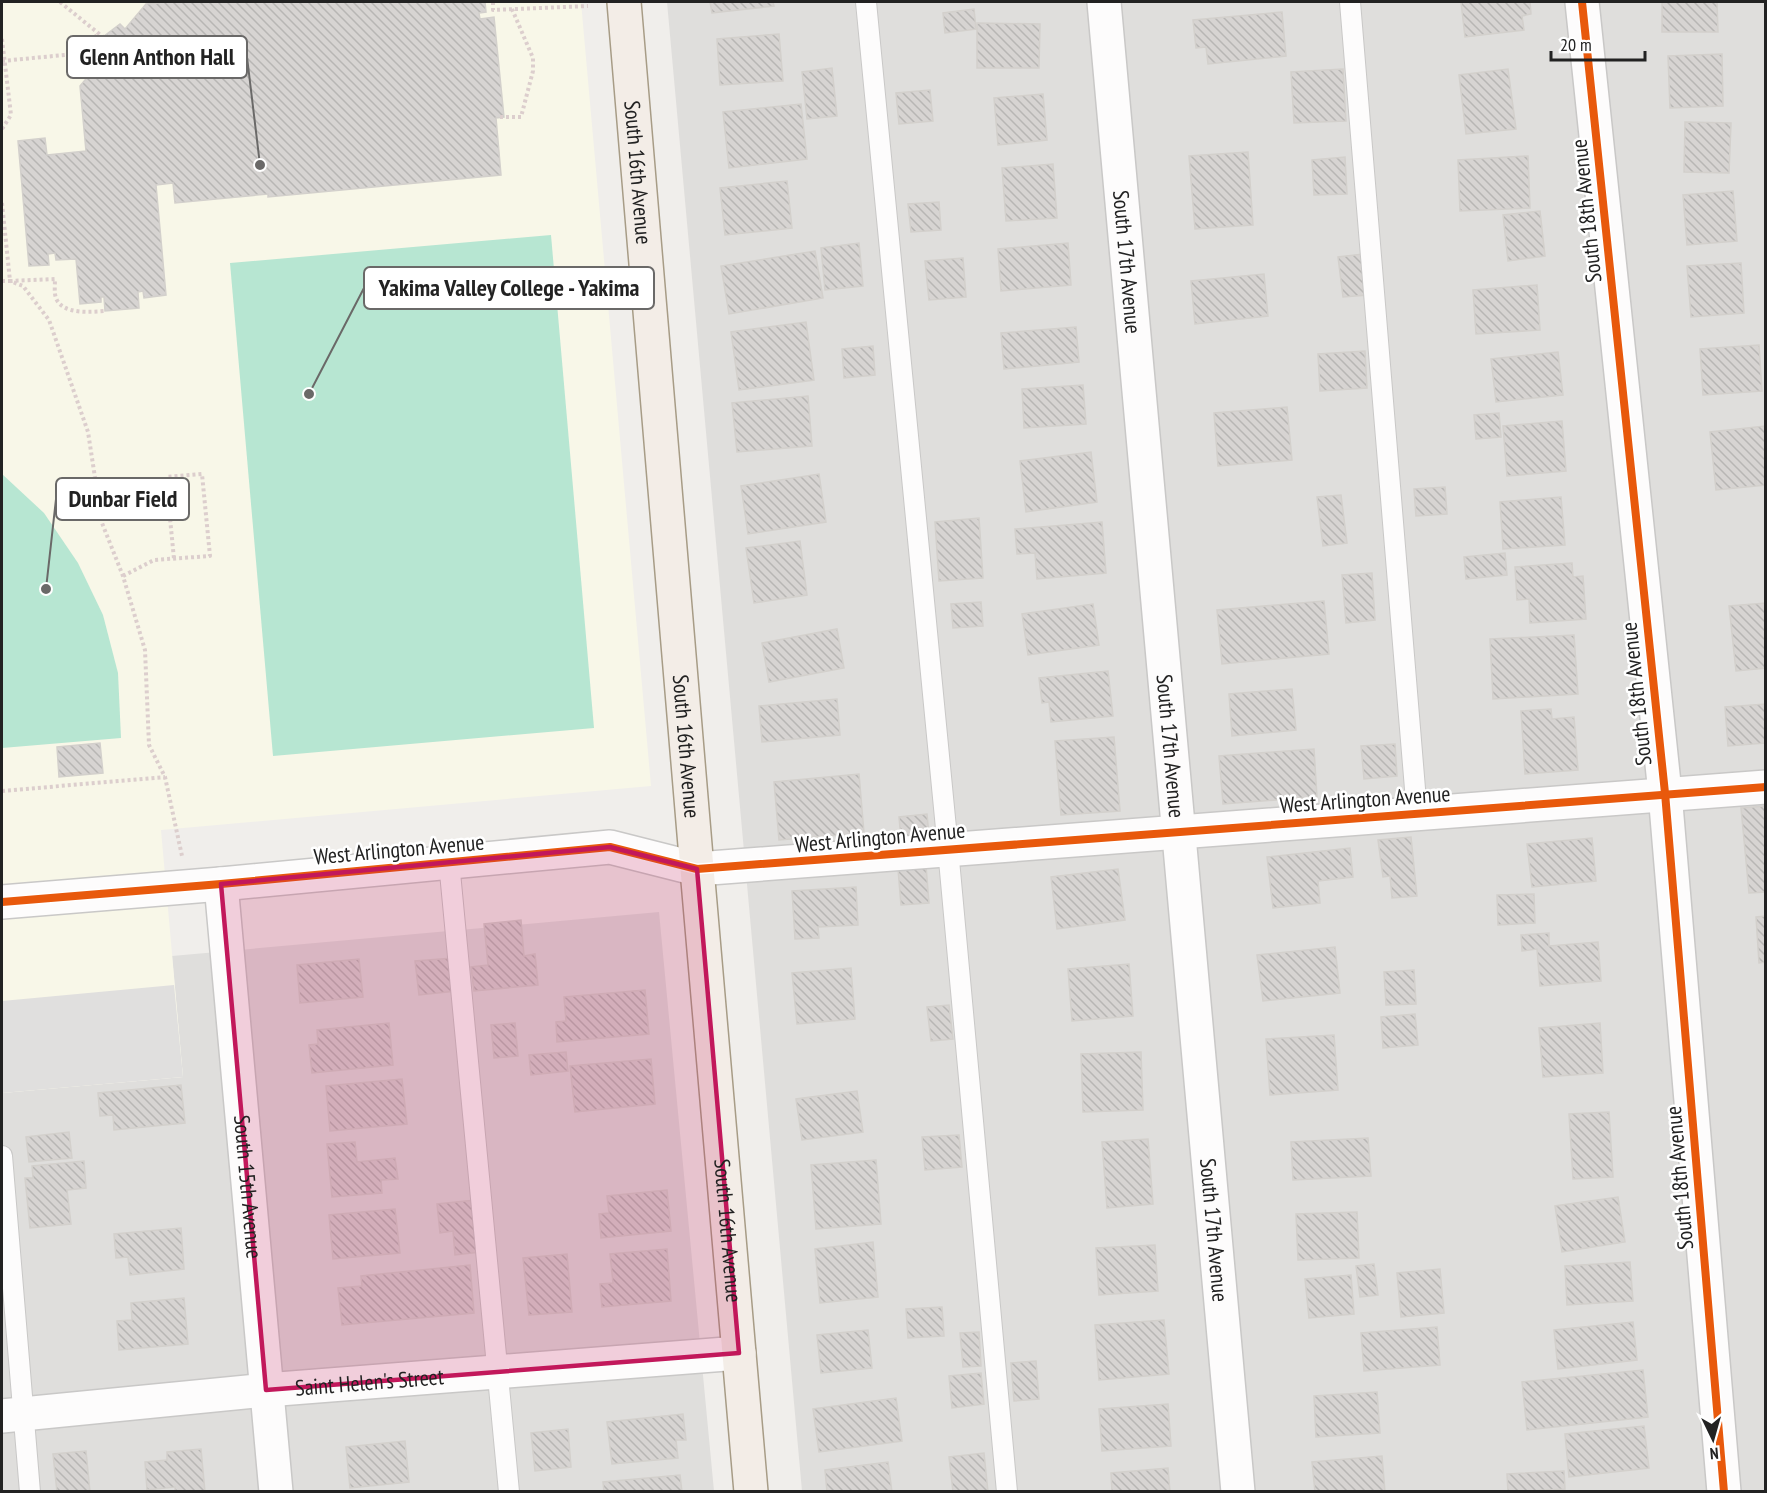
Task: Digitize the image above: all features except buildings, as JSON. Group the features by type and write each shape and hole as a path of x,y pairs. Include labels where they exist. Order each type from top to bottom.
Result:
{"main road":[{"name":"South 16th Avenue","path":"624,2 751,1491"}],"street":[{"name":"South 17th Avenue","path":"1104,2 1238,1491"},
{"name":"South 18th Avenue","path":"1582,2 1665,793 1724,1491"},
{"name":"West Arlington Avenue","path":"2,902 221,884 610,847 697,869 1766,786"},
{"name":"South 15th Avenue","path":"221,884 276,1491"},
{"name":"Saint Helen's Street","path":"12,1415 266,1390 739,1353"}],"lane":[{"path":"867,2 1007,1491"},
{"path":"1350,2 1418,813"},
{"path":"449,862 509,1491"},
{"path":"2,1156 12,1415 30,1491"}],"path":[{"path":"60,2 103,37"},
{"path":"493,2 493,10 588,6"},
{"path":"500,117 521,117 533,71 531,51 512,9"},
{"path":"3,60 85,53 99,33"},
{"path":"2,39 11,115 2,129"},
{"path":"2,203 10,281"},
{"path":"2,281 55,279 56,300 62,306 73,310 105,311"},
{"path":"10,281 23,286 49,320 88,432 102,523 123,576 145,650 149,745 165,777 188,886"},
{"path":"123,576 154,560 174,559 210,556 202,474 166,477 174,559"},
{"path":"2,791 165,777"}],"highlighted area":[{"path":"610,847 697,869 739,1353 266,1390 221,884"}],"shaded area":[{"path":"2,2 581,2 651,786 161,830 183,1077 2,1093"},
{"path":"667,2 1765,2 1765,1491 802,1491"},
{"path":"659,912 714,1491 2,1492 2,1093 183,1077 172,956"},
{"path":"174,985 183,1077 2,1093 2,1001"}],"green space":[{"path":"551,235 594,728 273,756 230,263"},
{"path":"2,474 44,513 78,563 103,615 118,673 121,738 2,748"}],"cycle path":[{"path":"1582,2 1665,793 1724,1492"},
{"path":"2,902 221,884 610,847 697,869 1766,787"}],"place":[{"name":"Glenn Anthon Hall","path":"260,165"},
{"name":"Yakima Valley College - Yakima","path":"309,394"},
{"name":"Dunbar Field","path":"46,589"}]}
